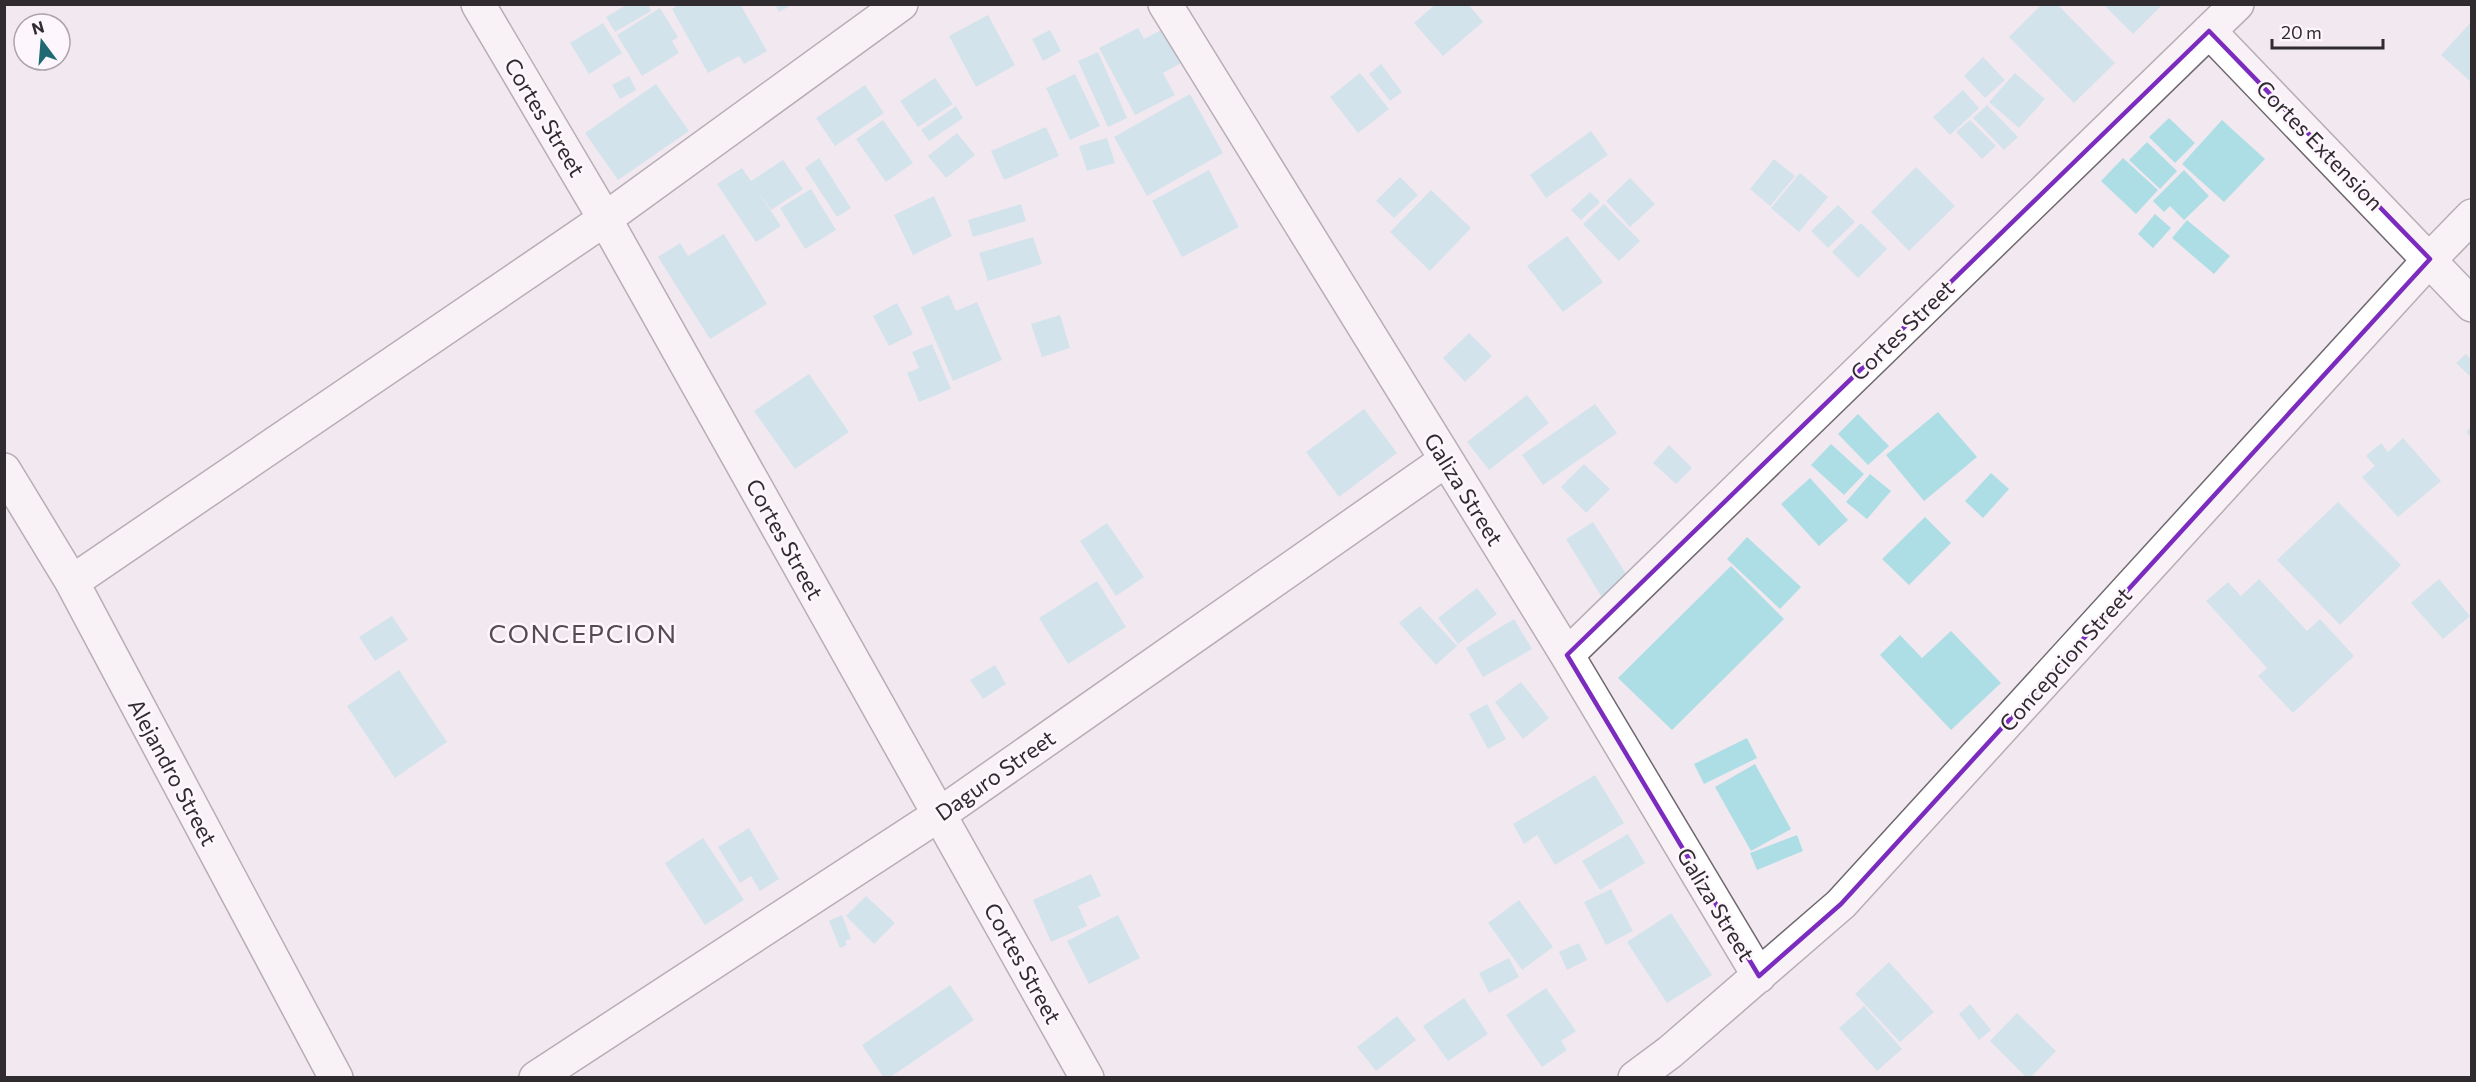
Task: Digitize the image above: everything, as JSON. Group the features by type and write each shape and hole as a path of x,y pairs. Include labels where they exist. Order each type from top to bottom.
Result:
{"street":[{"name":"Cortes Street","path":"478,4 605,219 1087,1077"},
{"path":"72,582 605,219 901,4"},
{"name":"Galiza Street","path":"1165,4 1567,655 1759,976"},
{"name":"Cortes Street","path":"1567,655 2237,4"},
{"name":"Cortes Extension","path":"2210,31 2472,305"},
{"name":"Concepcion Street","path":"1635,1077 1670,1052 1841,904 2430,259 2472,216"},
{"name":"Daguro Street","path":"536,1077 940,814 1446,460"},
{"name":"Alejandro Street","path":"4,470 72,582 336,1077"}],"highlighted area":[{"path":"2209,31 2430,259 1841,904 1759,976 1567,655"}],"building":[{"path":"628,4 648,4 651,11 615,32 606,17"},
{"path":"680,4 740,4 767,51 744,64 739,56 708,73 672,9"},
{"path":"775,4 793,4 779,12"},
{"path":"1436,4 1468,4 1483,22 1443,56 1414,23"},
{"path":"2042,4 2057,4 2115,63 2074,103 2009,37"},
{"path":"2103,4 2163,4 2133,34"},
{"path":"660,8 678,37 672,41 679,53 642,76 617,35"},
{"path":"988,15 1015,65 976,87 949,36"},
{"path":"2472,21 2472,83 2441,55"},
{"path":"603,23 622,53 589,74 570,43"},
{"path":"1138,28 1144,39 1163,29 1181,63 1163,73 1175,95 1135,115 1099,48"},
{"path":"1050,30 1061,51 1043,61 1032,39"},
{"path":"1098,52 1127,118 1108,127 1078,61"},
{"path":"1983,57 2005,80 1985,98 1964,76"},
{"path":"1381,64 1402,92 1390,101 1369,74"},
{"path":"1360,73 1389,109 1358,133 1330,97"},
{"path":"2015,73 2045,99 2019,128 1989,102"},
{"path":"1075,74 1100,126 1070,140 1046,88"},
{"path":"629,76 636,90 620,99 612,85"},
{"path":"935,78 953,104 918,127 900,101"},
{"path":"656,84 689,131 618,180 585,133"},
{"path":"865,85 884,113 835,146 816,118"},
{"path":"1963,90 1979,108 1950,135 1933,117"},
{"path":"1190,94 1223,153 1147,196 1114,137"},
{"path":"1987,105 2018,137 2004,150 1973,118"},
{"path":"956,106 963,118 929,141 921,130"},
{"path":"2169,118 2195,143 2175,163 2149,137"},
{"path":"883,120 913,163 886,182 856,139"},
{"path":"1970,120 1996,146 1982,159 1956,132"},
{"path":"2222,120 2265,159 2224,202 2182,164"},
{"path":"1046,127 1059,156 1004,180 991,151"},
{"path":"1591,131 1608,155 1546,198 1530,175"},
{"path":"957,133 975,155 946,178 928,156"},
{"path":"1107,138 1115,163 1087,171 1079,146"},
{"path":"2147,142 2177,171 2160,189 2129,160"},
{"path":"819,158 851,208 837,217 805,168"},
{"path":"2123,158 2158,190 2136,214 2101,181"},
{"path":"1774,159 1795,176 1770,206 1750,189"},
{"path":"783,160 803,189 771,210 753,185 781,226 756,242 717,184 742,168 751,181"},
{"path":"1916,167 1955,206 1909,251 1871,212"},
{"path":"1209,170 1239,227 1182,257 1152,201"},
{"path":"2184,170 2209,196 2184,220 2170,206 2164,212 2153,201"},
{"path":"1800,173 1828,197 1799,232 1771,208"},
{"path":"1400,177 1418,195 1394,218 1376,201"},
{"path":"1630,178 1655,204 1630,227 1606,201"},
{"path":"811,189 836,230 805,249 780,208"},
{"path":"1431,190 1471,228 1430,271 1390,232"},
{"path":"1590,192 1600,202 1581,220 1571,210"},
{"path":"934,196 952,236 913,255 894,215"},
{"path":"1021,204 1026,221 973,237 968,220"},
{"path":"1604,204 1640,241 1619,261 1583,224"},
{"path":"1838,205 1855,222 1828,248 1811,231"},
{"path":"2155,214 2171,228 2153,248 2138,234"},
{"path":"2187,220 2230,256 2214,274 2172,238"},
{"path":"1861,223 1887,249 1858,278 1832,252"},
{"path":"724,234 767,304 710,339 658,257 680,243 688,256"},
{"path":"1567,236 1603,282 1563,312 1527,266"},
{"path":"1033,237 1042,264 988,281 979,253"},
{"path":"949,295 956,311 977,302 1002,360 953,381 921,307"},
{"path":"897,303 913,334 889,346 873,316"},
{"path":"1060,315 1070,348 1042,357 1031,324"},
{"path":"1469,333 1492,356 1465,382 1443,358"},
{"path":"932,344 951,389 919,402 907,373 919,368 912,352"},
{"path":"2466,354 2472,360 2472,378 2456,363"},
{"path":"809,374 849,432 795,469 754,411"},
{"path":"1527,395 1549,423 1489,470 1467,442"},
{"path":"1595,404 1617,433 1543,485 1522,455"},
{"path":"1364,409 1397,453 1339,497 1306,452"},
{"path":"1938,412 1977,457 1924,501 1886,455"},
{"path":"1858,414 1889,446 1868,465 1838,434"},
{"path":"2472,426 2472,438 2466,432"},
{"path":"2403,438 2441,481 2398,517 2362,477 2375,466 2366,456 2381,443 2388,452"},
{"path":"1831,444 1864,474 1844,495 1811,465"},
{"path":"1669,445 1692,468 1676,484 1653,463"},
{"path":"1584,464 1610,489 1586,513 1561,487"},
{"path":"1991,473 2009,489 1983,518 1965,501"},
{"path":"1870,474 1891,491 1867,519 1846,502"},
{"path":"1810,478 1848,520 1819,546 1781,504"},
{"path":"2338,502 2401,565 2340,625 2277,560"},
{"path":"1925,517 1951,543 1909,585 1882,559"},
{"path":"1593,522 1634,586 1606,604 1566,539"},
{"path":"1107,523 1144,577 1116,596 1080,541"},
{"path":"1747,537 1801,587 1780,609 1727,559"},
{"path":"1731,566 1784,619 1672,730 1618,678"},
{"path":"2259,579 2307,631 2320,619 2354,656 2293,713 2258,676 2267,668 2206,601 2228,582 2241,596"},
{"path":"2439,579 2470,616 2443,639 2411,603"},
{"path":"1097,581 1126,627 1068,664 1039,618"},
{"path":"1477,588 1497,614 1458,644 1438,618"},
{"path":"1420,606 1457,646 1436,665 1399,623"},
{"path":"392,616 408,640 375,661 359,637"},
{"path":"1514,619 1532,649 1483,677 1466,648"},
{"path":"1951,631 2001,683 1951,730 1880,655 1900,635 1922,658"},
{"path":"995,665 1006,684 983,699 970,680"},
{"path":"399,670 447,742 395,778 347,706"},
{"path":"1521,682 1549,718 1523,739 1495,702"},
{"path":"1487,704 1506,739 1488,749 1469,714"},
{"path":"1747,738 1757,758 1704,784 1694,764"},
{"path":"1755,764 1791,829 1751,851 1715,787"},
{"path":"1595,775 1624,823 1555,865 1537,835 1524,844 1513,824"},
{"path":"749,828 779,879 760,891 751,876 740,883 718,847"},
{"path":"1628,834 1645,863 1600,890 1582,861"},
{"path":"1797,835 1803,851 1757,870 1750,853"},
{"path":"703,838 744,900 705,925 665,863"},
{"path":"1091,874 1101,896 1078,906 1087,926 1051,942 1033,900"},
{"path":"1611,889 1633,931 1606,945 1584,902"},
{"path":"866,896 895,923 874,944 846,916"},
{"path":"1519,900 1553,947 1522,970 1488,923"},
{"path":"1671,913 1712,975 1667,1003 1627,942"},
{"path":"842,915 851,939 845,941 847,945 840,948 829,921"},
{"path":"1118,915 1140,958 1089,984 1067,941"},
{"path":"1579,943 1587,960 1567,970 1559,952"},
{"path":"1509,958 1519,977 1489,993 1479,973"},
{"path":"1889,962 1934,1012 1900,1042 1855,994"},
{"path":"950,985 974,1020 889,1078 884,1078 862,1045"},
{"path":"1546,988 1576,1031 1561,1041 1567,1050 1542,1067 1506,1015"},
{"path":"1464,998 1488,1034 1448,1061 1423,1026"},
{"path":"1970,1004 1991,1030 1979,1040 1959,1014"},
{"path":"1864,1006 1902,1049 1877,1071 1839,1028"},
{"path":"2017,1013 2056,1051 2030,1078 2027,1078 1990,1041"},
{"path":"1397,1016 1416,1040 1376,1071 1357,1047"}],"district":[{"name":"CONCEPCION","path":"583,632"}]}
